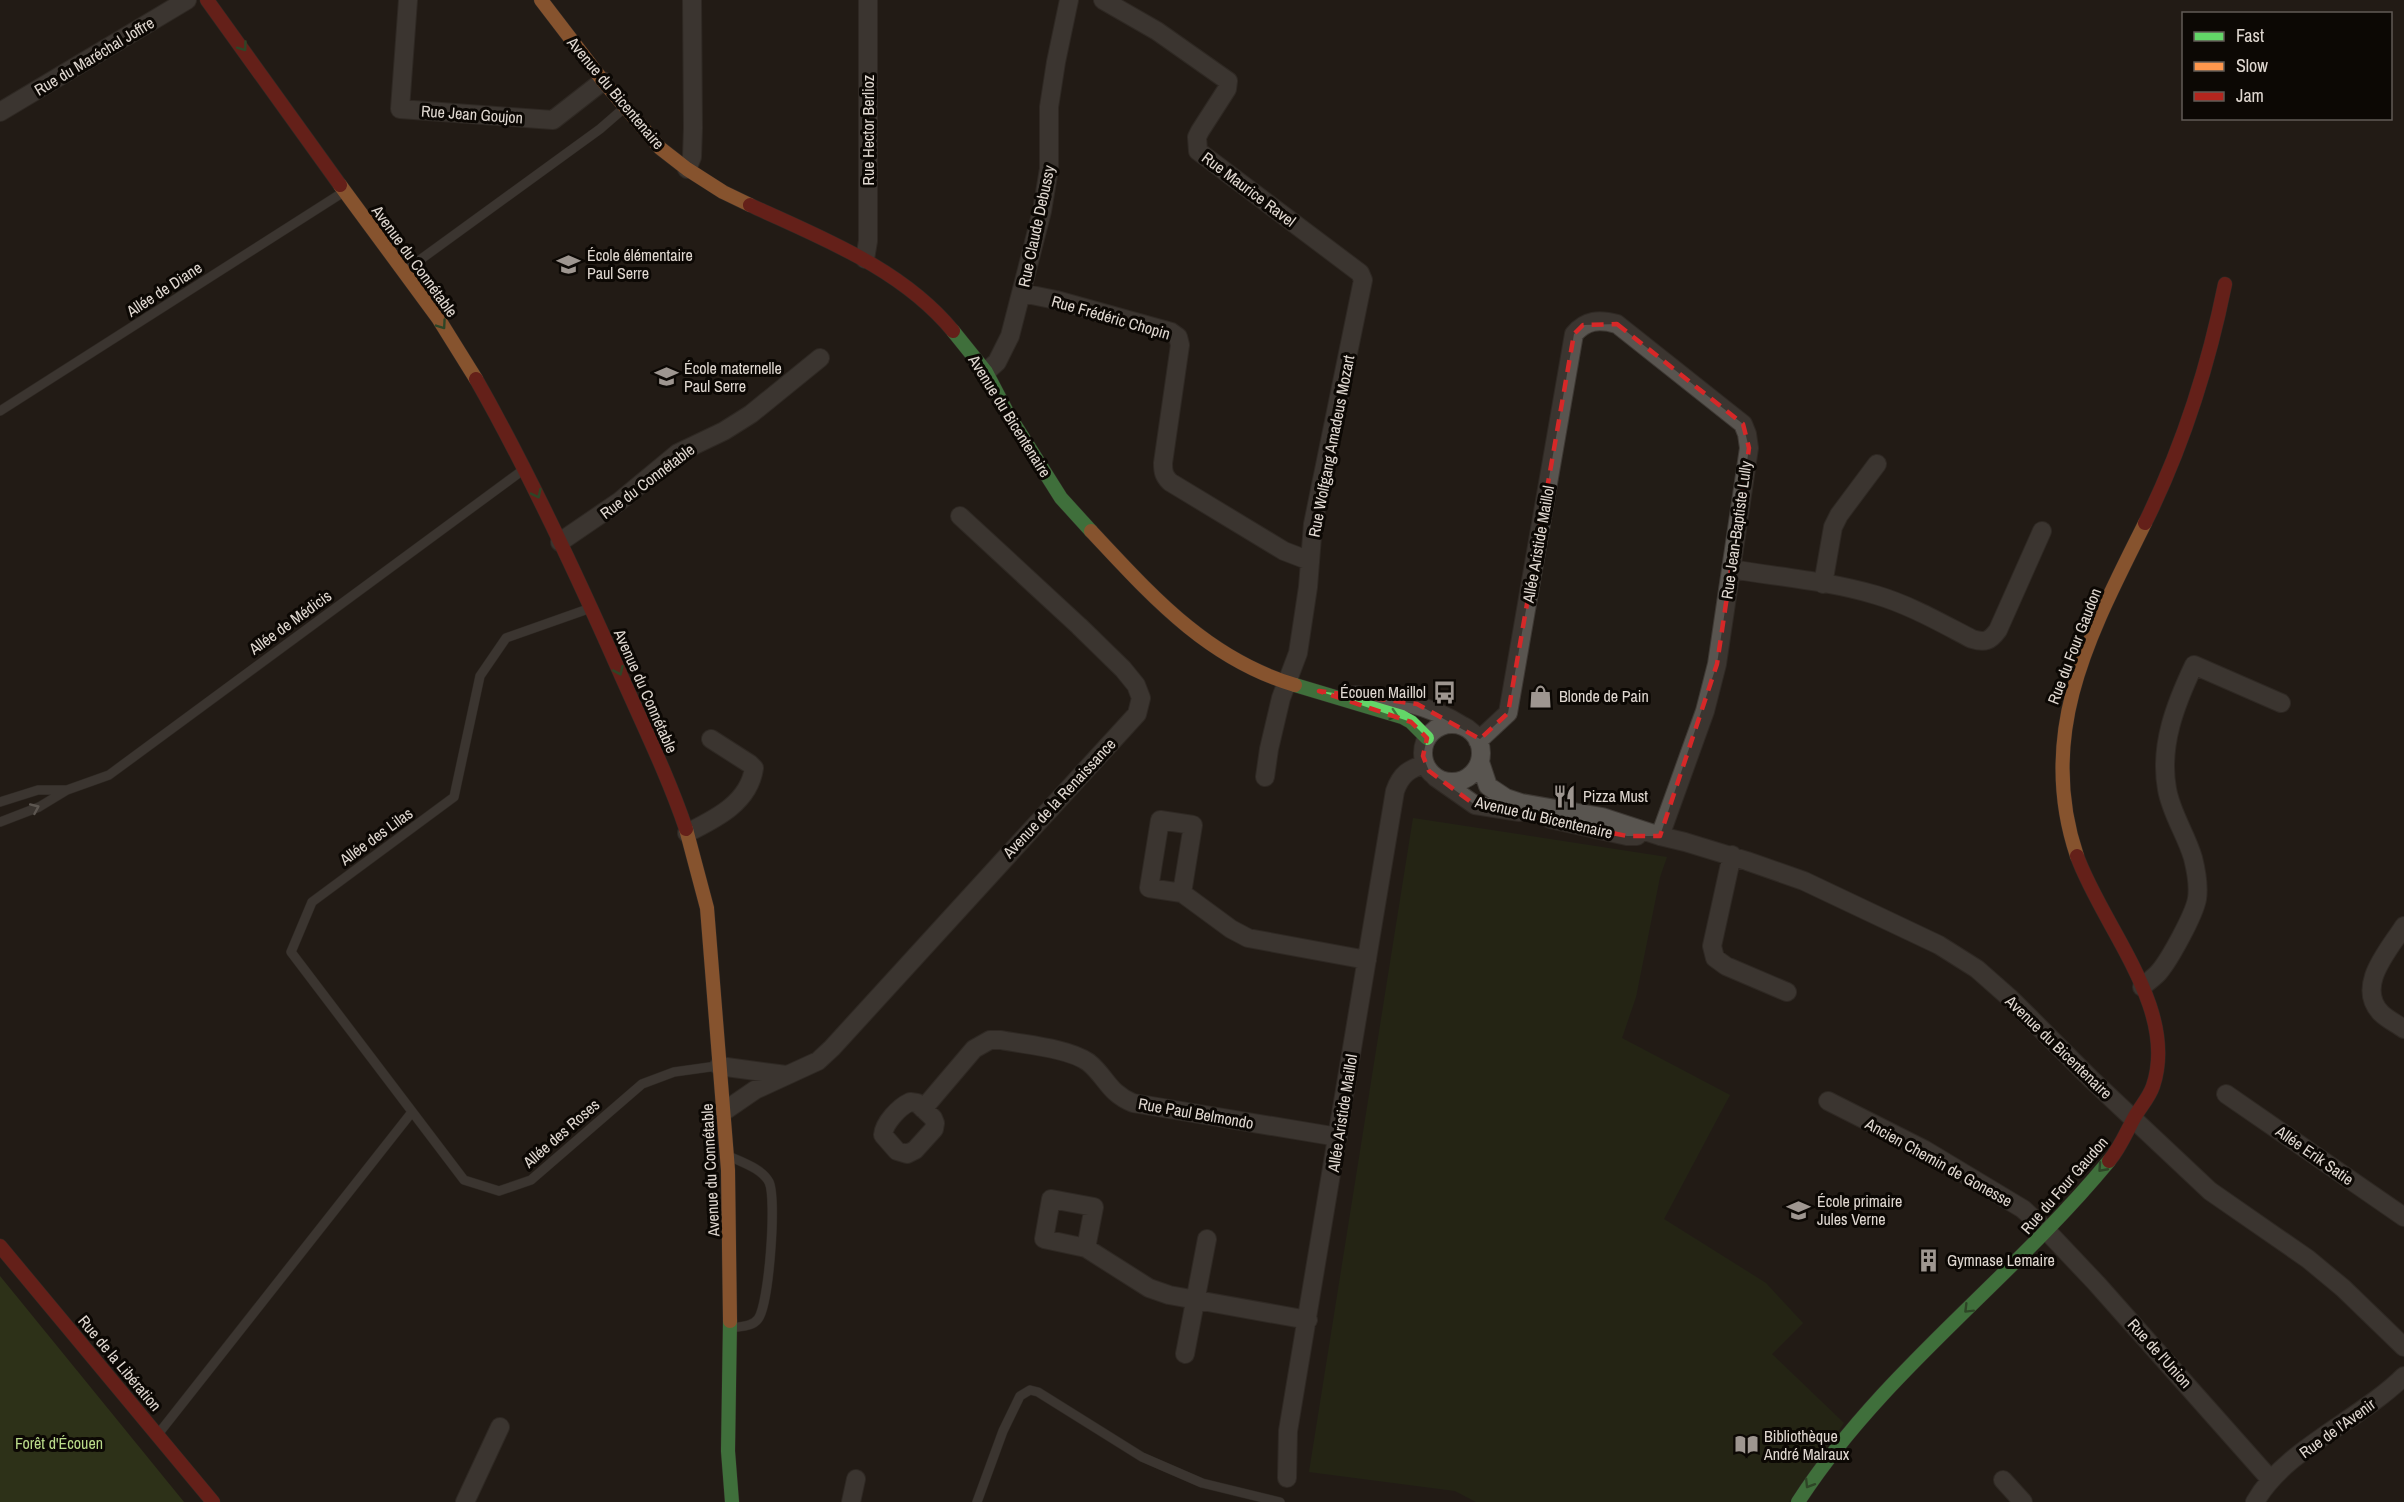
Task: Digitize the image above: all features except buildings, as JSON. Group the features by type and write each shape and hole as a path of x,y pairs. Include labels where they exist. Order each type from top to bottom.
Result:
{"street":[{"name":"Rue du Maréchal Joffre","path":"0,112 187,0"},
{"name":"Avenue du Connétable","path":"207,0 445,330 525,469 591,608 670,786 687,833 707,908 727,1154 730,1212 727,1434 732,1502"},
{"name":"Rue Jean Goujon","path":"408,0 400,108 553,120 603,81"},
{"name":"Avenue du Bicentenaire","path":"541,0 603,81 660,148 723,192 865,259 939,314 986,372 1008,414 1061,498 1156,599 1204,639 1235,660 1287,683 1402,717 1411,722 1427,738"},
{"path":"687,169 692,157 693,128 692,0"},
{"name":"Rue Hector Berlioz","path":"865,259 868,249 868,0"},
{"name":"Rue Claude Debussy","path":"986,372 997,362 1010,336 1050,169 1049,107 1069,0"},
{"name":"Rue Maurice Ravel","path":"1103,0 1157,30 1228,81 1227,89 1197,137 1198,151 1360,273 1364,280"},
{"name":"Rue Wolfgang Amadeus Mozart","path":"1265,777 1274,727 1298,653 1313,525 1322,471 1335,424 1364,280"},
{"name":"Rue du Four Gaudon","path":"1798,1502 1815,1474 1841,1440 2046,1230 2120,1148 2133,1119 2153,1086 2159,1050 2156,1025 2142,987 2080,863 2072,841 2062,777 2061,743 2069,699 2096,628 2174,461 2200,391 2215,337 2225,284"},
{"name":"Rue Frédéric Chopin","path":"1022,293 1056,300 1171,332 1178,337 1180,345 1163,463 1165,477 1284,551 1310,561"},
{"name":"Rue Jean-Baptiste Lully","path":"1574,334 1583,325 1594,321 1617,324 1743,424 1747,434 1749,448 1716,664 1705,711 1660,836"},
{"name":"Allée Aristide Maillol","path":"1478,741 1508,713 1574,334"},
{"name":"Rue du Connétable","path":"560,542 620,501 678,453 724,431 751,414 820,358"},
{"path":"1823,584 1833,527 1839,515 1877,464"},
{"name":"Avenue de la Renaissance","path":"788,1075 818,1061 832,1048 1137,714 1141,705 1136,685 1123,669 960,516"},
{"path":"1731,569 1875,595 1907,606 1972,639 1984,642 1991,639 1998,630 2042,531"},
{"path":"2142,987 2159,972 2169,958 2196,906 2198,895 2193,858 2172,805 2167,788 2165,765 2172,717 2194,665 2281,703"},
{"name":"Avenue du Bicentenaire","path":"1319,692 1392,698 1418,704 1438,711 1464,727"},
{"path":"1449,724 1464,727 1478,741 1480,762 1468,777 1455,782 1447,782 1430,770 1423,748 1427,738 1441,726 1449,724"},
{"path":"687,833 729,810 753,777 754,768 750,764 711,739"},
{"name":"Avenue du Bicentenaire","path":"1480,762 1488,786 1506,798 1521,803 1602,817 1660,836 1732,855 1804,882 1949,951 1977,969 2011,999 2210,1191 2308,1259 2343,1288 2404,1347"},
{"name":"Allée Aristide Maillol","path":"1287,1478 1288,1431 1395,791 1404,774 1410,769 1430,770"},
{"name":"Avenue du Bicentenaire","path":"1430,770 1474,805 1504,808 1627,836 1660,836"},
{"path":"1732,855 1712,946 1715,958 1726,966 1787,992"},
{"path":"1182,893 1231,929 1248,938 1367,960"},
{"path":"2404,926 2370,984 2370,994 2381,1013 2404,1029"},
{"name":"Rue Paul Belmondo","path":"923,1108 974,1049 990,1040 1001,1040 1081,1058 1090,1064 1106,1084 1122,1098 1132,1103 1338,1137"},
{"path":"719,1066 788,1075"},
{"path":"723,1112 755,1090 788,1075"},
{"name":"Allée Erik Satie","path":"2226,1094 2404,1217"},
{"name":"Ancien Chemin de Gonesse","path":"1827,1101 1924,1150 2023,1209 2046,1230"},
{"name":"Rue de l'Union","path":"2046,1230 2159,1352 2270,1479"},
{"path":"1185,1354 1207,1239"},
{"name":"Rue de la Libération","path":"0,1246 213,1502"},
{"path":"1086,1248 1149,1288 1195,1300 1308,1320"},
{"name":"Rue de l'Avenir","path":"2255,1502 2270,1479 2291,1461 2385,1393 2404,1376"},
{"path":"465,1502 500,1427"},
{"path":"851,1502 856,1479"},
{"path":"2003,1480 2023,1502"}],"lane":[{"path":"404,272 600,129 625,107"},
{"name":"Allée de Diane","path":"0,411 344,192"},
{"name":"Allée de Médicis","path":"0,822 39,807 67,790 109,775 525,469"},
{"name":"Allée des Lilas","path":"412,1112 291,952 312,902 454,797 480,676 506,638 591,608"},
{"name":"Allée de Médicis","path":"0,802 38,790 67,790"},
{"name":"Allée des Roses","path":"412,1112 464,1180 500,1191 531,1180 642,1084 674,1072 719,1066"},
{"path":"158,1434 412,1112"},
{"path":"727,1154 766,1177 773,1197 764,1306 758,1319 751,1325 730,1328"},
{"path":"977,1502 1003,1431 1020,1396 1030,1390 1038,1392 1142,1457 1202,1484 1280,1502"}],"highlighted area":[{"path":"1617,324 1743,424 1749,448 1717,664 1660,836 1627,836 1475,805 1429,771 1423,756 1427,738 1411,722 1319,691 1417,704 1480,739 1508,713 1574,334 1583,325"}],"green space":[{"path":"1413,818 1667,857 1660,877 1636,997 1622,1038 1730,1095 1664,1219 1766,1283 1803,1323 1772,1354 1844,1423 1789,1502 1476,1502 1455,1491 1309,1472"},
{"name":"Forêt d'Écouen","path":"0,1276 184,1502 0,1502"}],"traffic: fast":[{"path":"953,331 986,372 1008,414 1061,498 1091,531"},
{"path":"1295,685 1402,717 1411,722 1427,738"},
{"path":"1798,1502 1831,1455 1907,1368 2031,1246 2109,1161"},
{"path":"730,1321 728,1451 732,1502"}],"traffic: slow":[{"path":"541,0 603,81 660,148 723,192 750,205"},
{"path":"340,185 438,318 476,379"},
{"path":"2077,856 2066,811 2062,767 2066,725 2075,684 2089,644 2145,523"},
{"path":"1091,531 1159,601 1208,642 1263,674 1295,685"},
{"path":"686,829 707,908 728,1170 730,1321"}],"traffic: jam":[{"path":"207,0 340,185"},
{"path":"750,205 832,243 885,272 909,289 953,331"},
{"path":"2145,523 2183,436 2211,346 2225,284"},
{"path":"476,379 534,487 569,561 655,751 686,829"},
{"path":"2077,856 2134,968 2156,1027 2158,1057 2153,1086 2120,1146 2109,1161"},
{"path":"0,1246 213,1502"}],"place":[{"name":"École élémentaire Paul Serre","path":"569,264"},
{"name":"École maternelle Paul Serre","path":"666,377"},
{"name":"Écouen Maillol","path":"1444,692"},
{"name":"Blonde de Pain","path":"1541,696"},
{"name":"Pizza Must","path":"1565,796"},
{"name":"École primaire Jules Verne","path":"1799,1210"},
{"name":"Gymnase Lemaire","path":"1929,1260"},
{"name":"Bibliothèque André Malraux","path":"1746,1445"}]}
